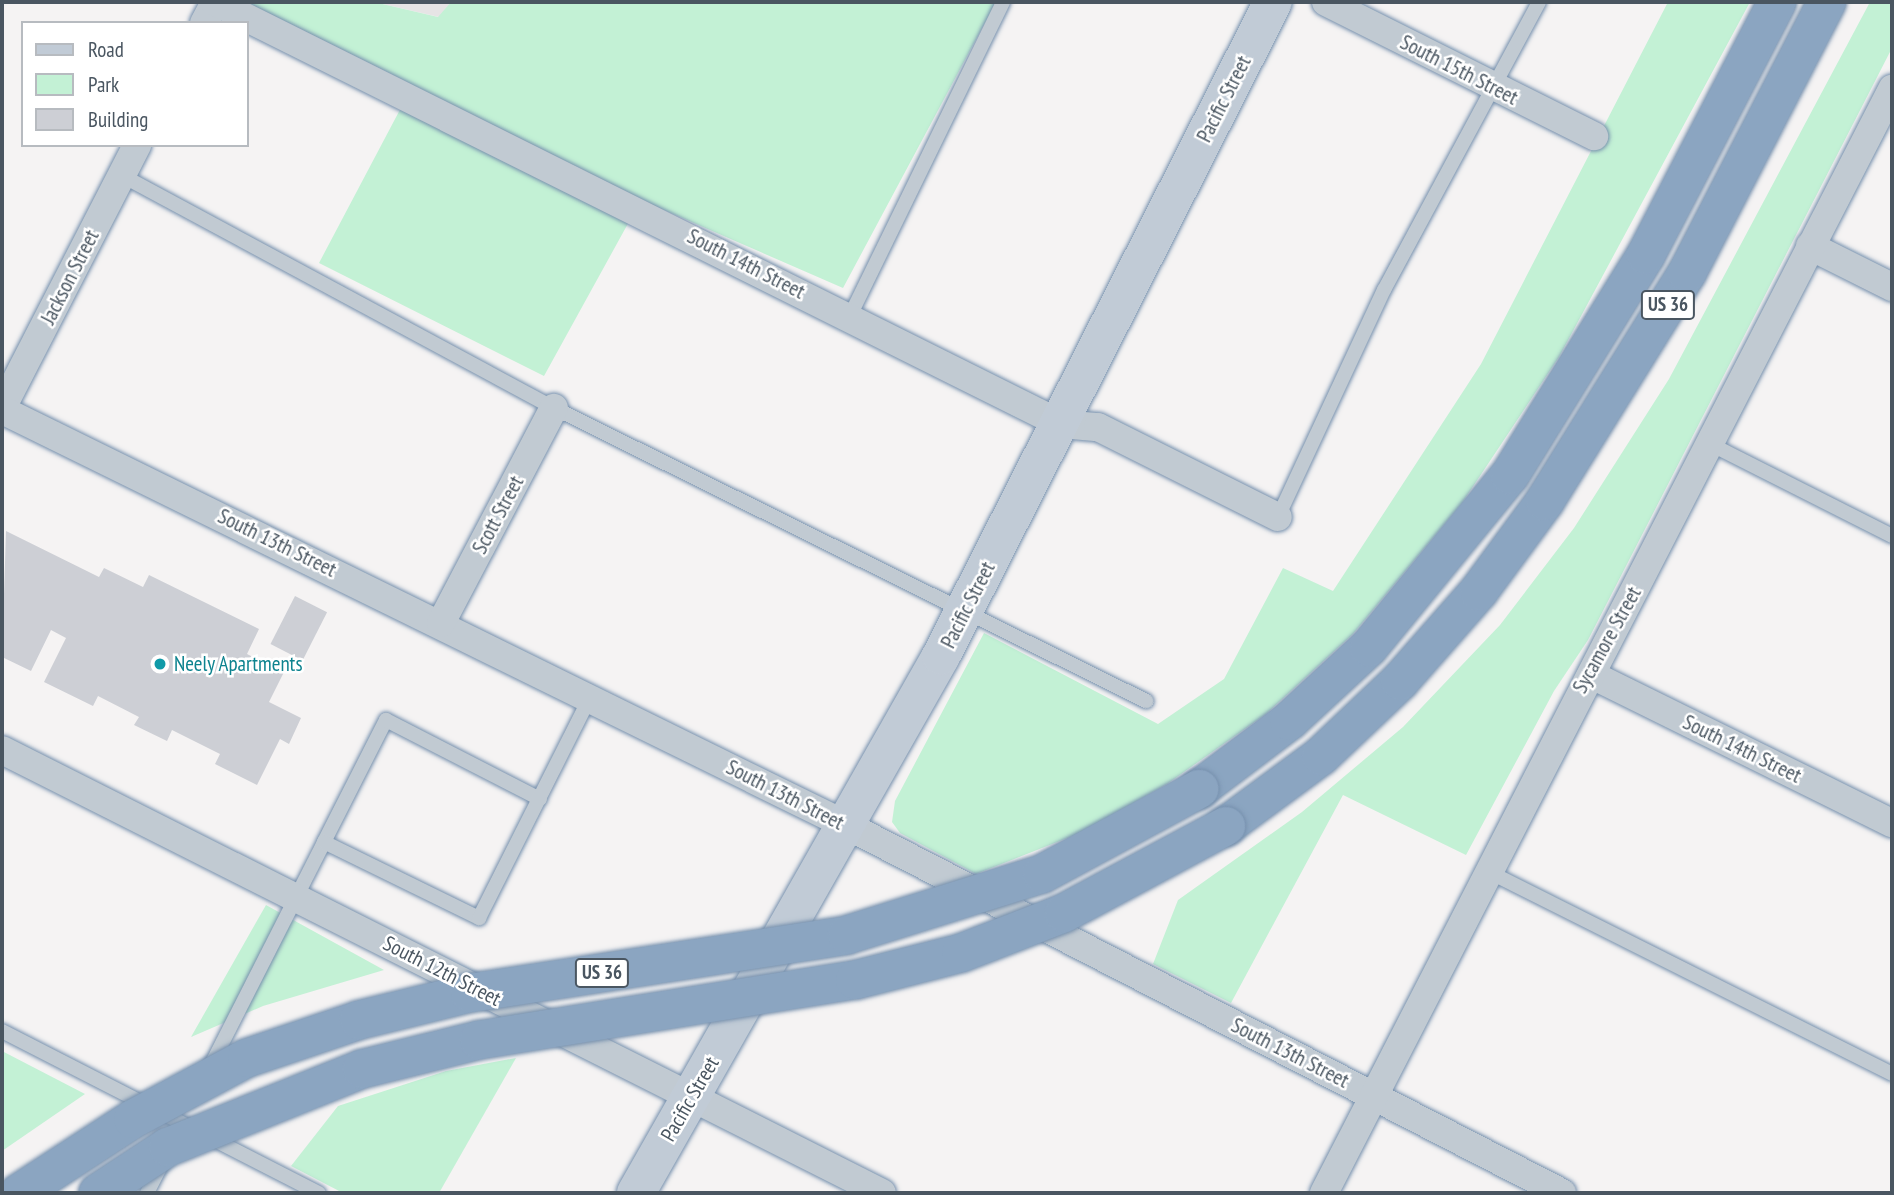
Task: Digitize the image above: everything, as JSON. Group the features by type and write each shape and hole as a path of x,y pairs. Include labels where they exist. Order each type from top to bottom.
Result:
{"highway":[{"name":"US 36","path":"19,1193 133,1119 247,1058 359,1020 470,993 847,935 1042,874 1199,789 1289,721 1369,648 1510,475 1646,255 1777,2"},
{"name":"US 36","path":"98,1193 168,1147 362,1069 479,1040 855,980 961,953 1064,913 1226,826 1321,756 1400,681 1479,591 1545,501 1687,273 1827,2"}],"street":[{"name":"South 14th Street","path":"215,2 850,316 1061,424 1098,427 1278,517"},
{"path":"205,21 215,2"},
{"name":"Pacific Street","path":"636,1193 966,608 1273,2"},
{"name":"South 15th Street","path":"1325,2 1594,136"},
{"name":"Sycamore Street","path":"1324,1193 1577,694 1592,675 1708,443 1892,89"},
{"name":"Jackson Street","path":"2,409 136,147"},
{"path":"1810,246 1892,287"},
{"name":"Scott Street","path":"442,623 554,408"},
{"name":"South 13th Street","path":"2,409 442,623 846,825 1562,1193"},
{"name":"South 14th Street","path":"1592,675 1892,823"},
{"name":"South 12th Street","path":"2,750 882,1193"}],"lane":[{"path":"850,316 1003,2"},
{"path":"1278,517 1384,290 1495,89 1539,2"},
{"path":"121,175 554,408 966,608 1146,701"},
{"path":"1708,443 1892,536"},
{"path":"324,842 479,918 590,697"},
{"path":"147,1193 386,720 540,799"},
{"path":"1487,871 1892,1074"},
{"path":"2,1031 319,1193"}],"shaded area":[{"path":"374,2 451,2 439,17"}],"green space":[{"path":"246,2 374,2 438,17 451,2 996,2 843,288 641,200 544,376 319,263 413,85"},
{"path":"1668,2 1750,2 1559,357 1462,503 1353,634 1266,714 1167,784 1080,833 976,874 900,833 892,822 895,801 984,633 1158,724 1224,679 1283,568 1333,591 1481,364"},
{"path":"1870,2 1892,2 1892,48 1588,640 1554,691 1466,855 1343,795 1231,1003 1153,964 1178,900 1302,812 1403,727 1500,625 1574,528 1669,379"},
{"path":"266,905 384,970 263,1006 191,1037"},
{"path":"2,1051 85,1094 2,1151"},
{"path":"516,1058 439,1193 343,1193 291,1166 338,1106 446,1071"}],"building":[{"name":"Neely Apartments","path":"6,531 99,577 104,568 143,587 149,575 259,629 247,654 284,672 269,702 301,718 289,744 280,739 257,785 215,764 220,754 172,730 167,741 134,725 139,717 98,696 93,706 44,682 66,638 51,630 31,671 2,657"},
{"path":"295,596 327,612 303,660 270,644"}],"place":[{"name":"Neely Apartments","path":"160,664"}]}
